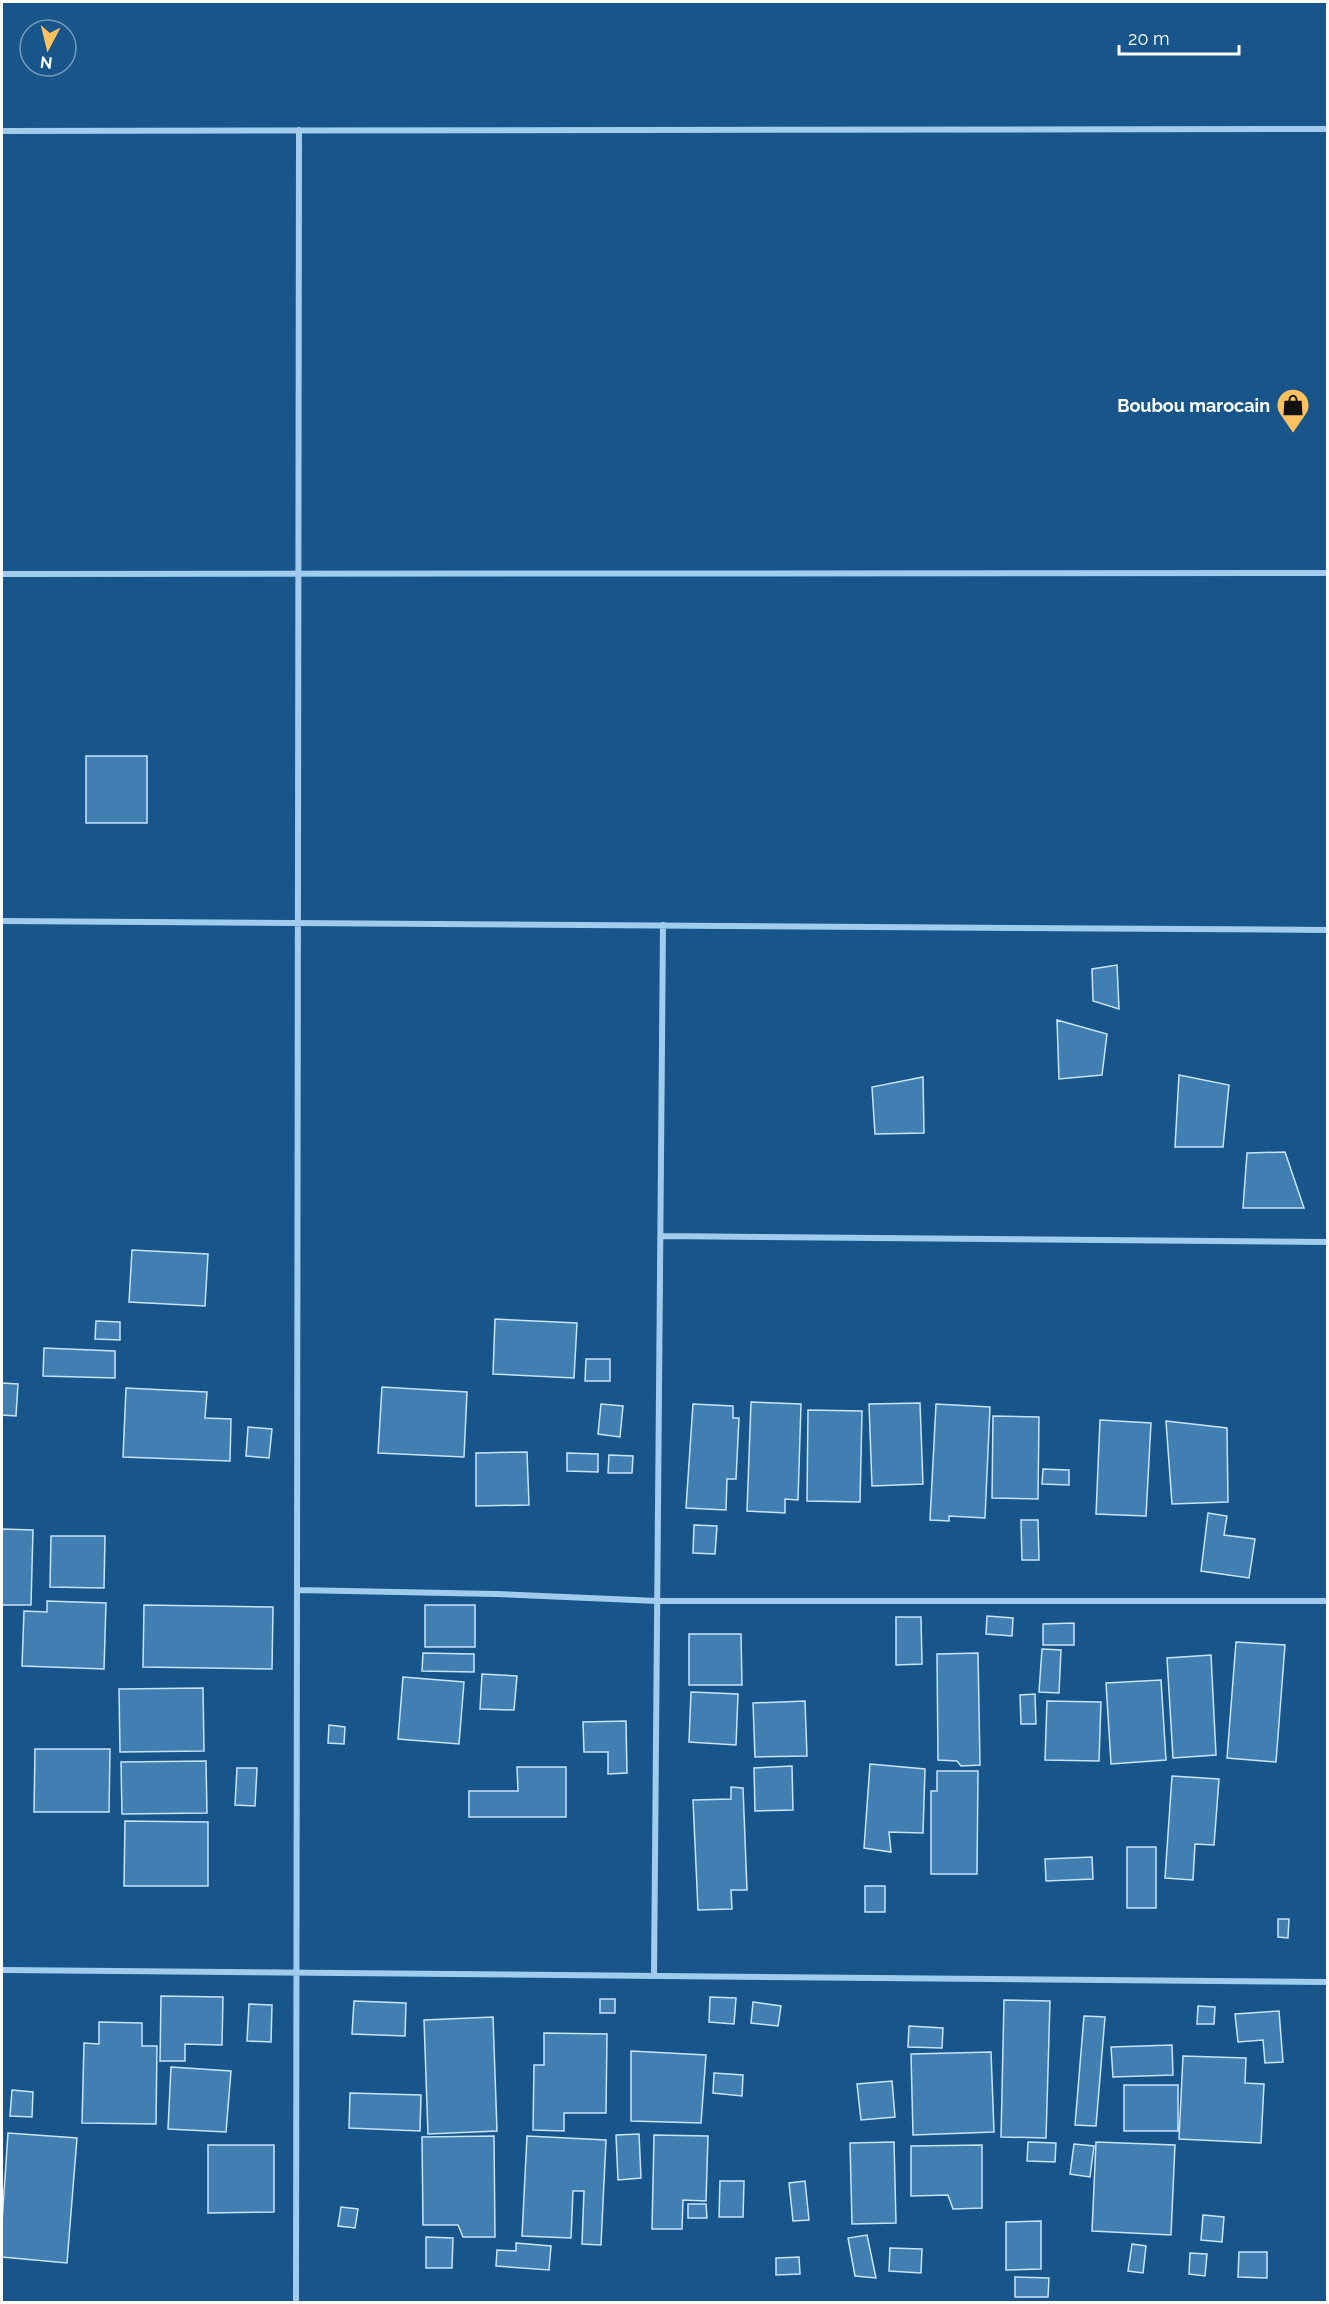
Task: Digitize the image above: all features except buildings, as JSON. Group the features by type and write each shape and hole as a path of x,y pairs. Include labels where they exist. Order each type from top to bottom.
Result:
{"street":[{"path":"2,131 1328,129"},
{"path":"296,2302 299,130"},
{"path":"2,574 1328,573"},
{"path":"2,921 1328,930"},
{"path":"654,1976 663,925"},
{"path":"661,1236 1328,1242"},
{"path":"297,1590 495,1594 657,1601 1328,1601"},
{"path":"2,1970 1328,1982"}],"place":[{"name":"Boubou marocain","path":"1293,434"}]}
